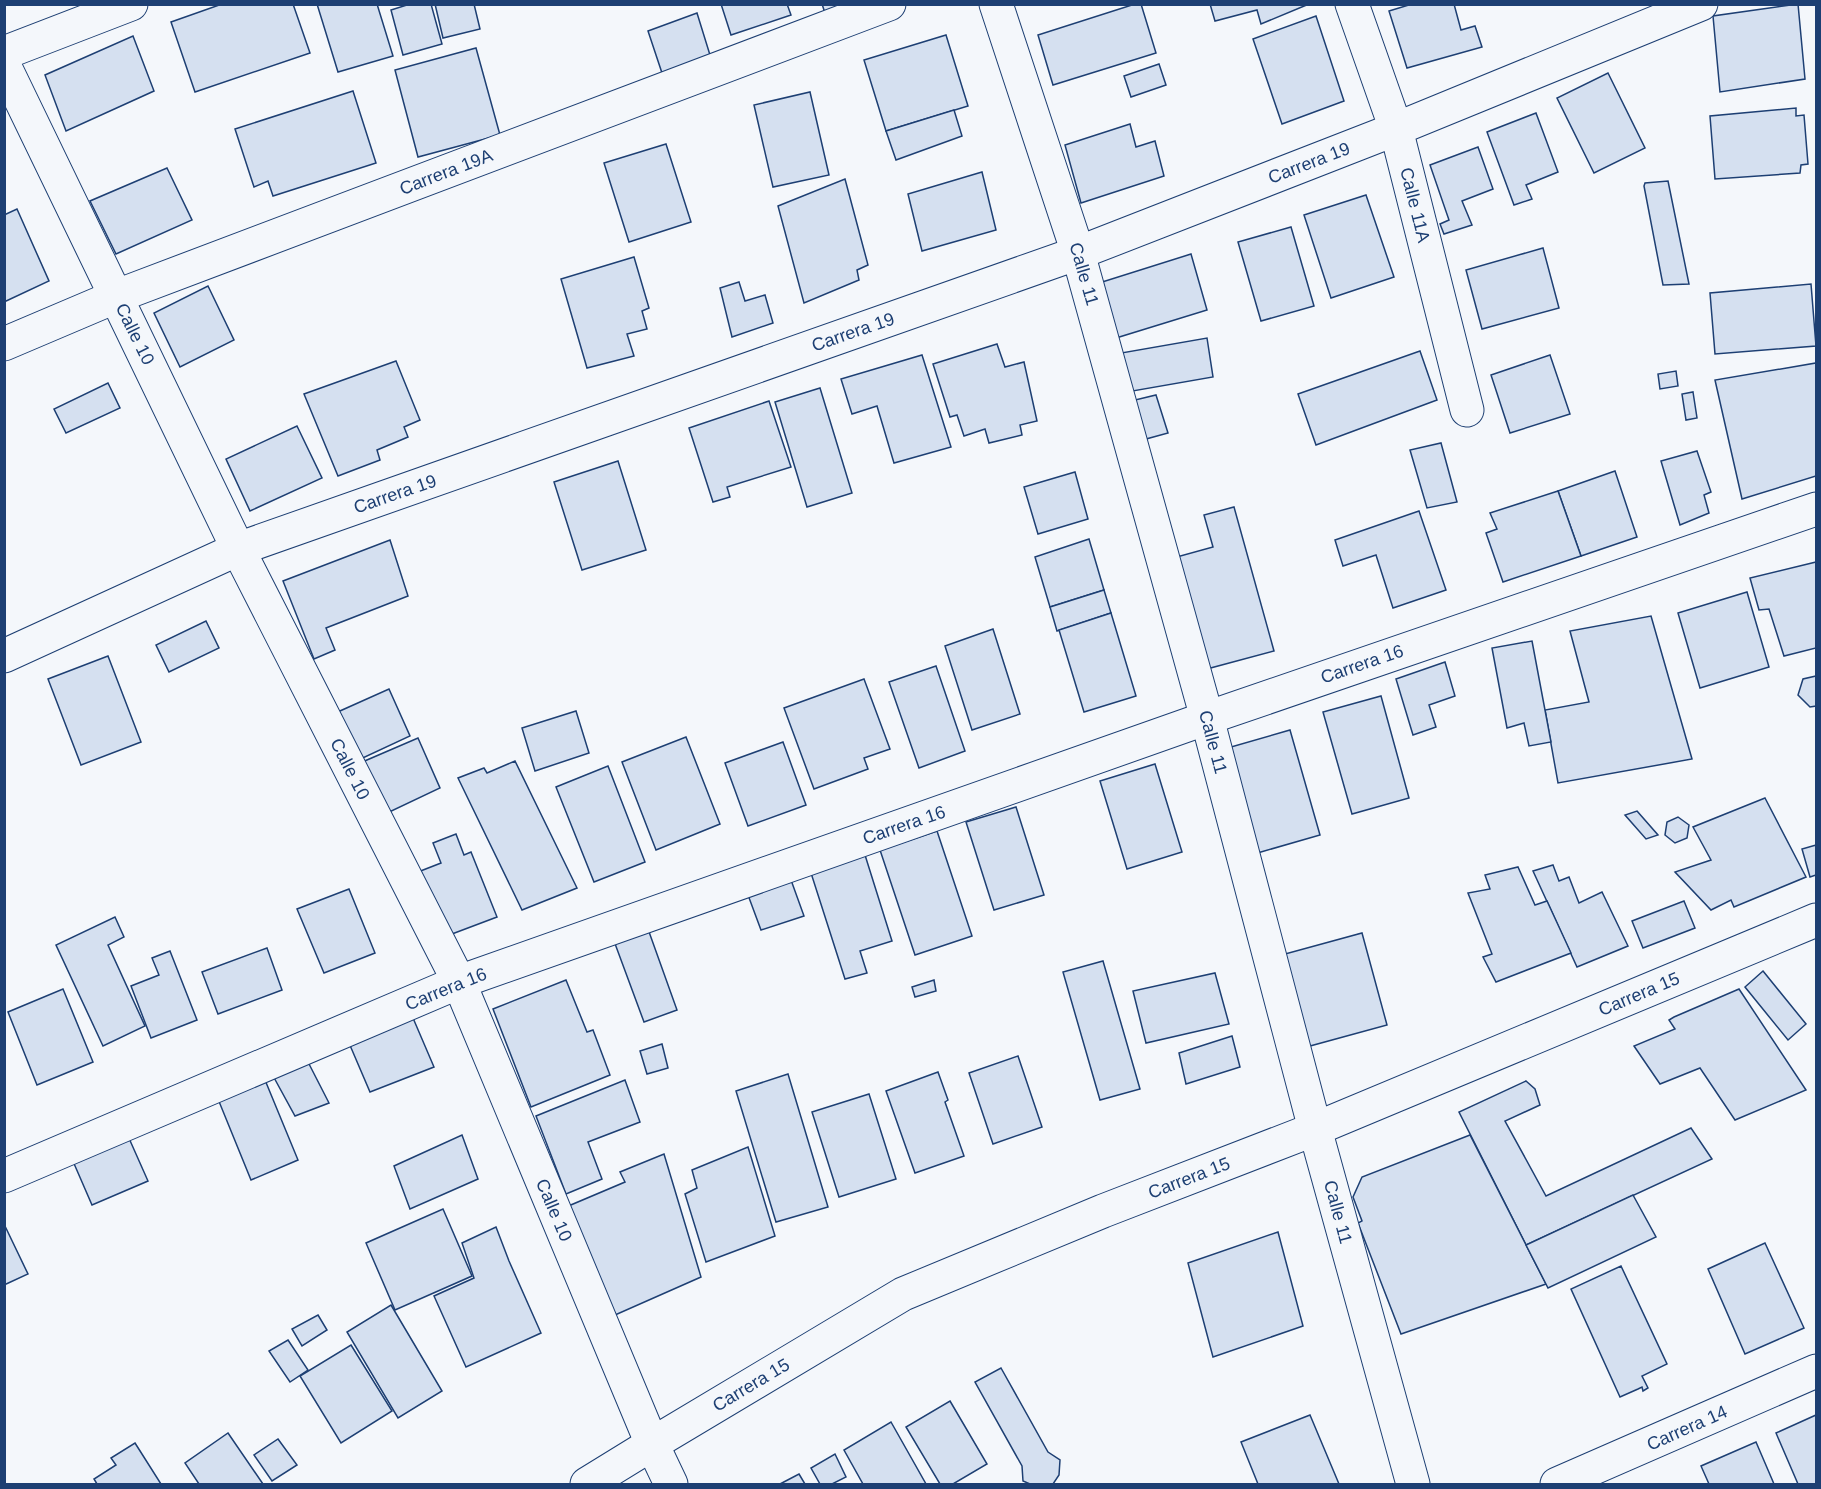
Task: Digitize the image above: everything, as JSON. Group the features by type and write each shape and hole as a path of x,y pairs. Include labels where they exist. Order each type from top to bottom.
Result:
{"street":[{"path":"4,53 131,4"},
{"name":"Carrera 19A","path":"4,344 117,296 889,4"},
{"name":"Calle 11","path":"996,4 1078,253 1207,718 1315,1129 1413,1485"},
{"name":"Calle 11A","path":"1352,4 1396,129 1467,410"},
{"name":"Carrera 19","path":"4,656 238,549 1078,253 1396,129 1701,4"},
{"name":"Calle 10","path":"4,65 238,549 459,982 671,1485"},
{"name":"Carrera 16","path":"4,1176 459,982 1207,718 1816,509"},
{"name":"Carrera 15","path":"587,1485 903,1294 1103,1211 1315,1129 1816,920"},
{"name":"Carrera 14","path":"1557,1485 1816,1371"}],"building":[{"path":"222,4 293,4 310,53 195,92 171,22"},
{"path":"317,4 377,4 393,56 338,72"},
{"path":"410,4 431,4 442,44 403,55 391,10"},
{"path":"435,4 474,4 480,29 443,38"},
{"path":"721,4 787,4 791,15 731,35"},
{"path":"822,4 850,4 825,13"},
{"path":"1141,4 1156,53 1053,85 1038,35"},
{"path":"1210,4 1309,4 1261,24 1257,10 1215,21"},
{"path":"1412,4 1454,4 1461,30 1475,26 1482,47 1407,68 1389,11"},
{"path":"1798,4 1805,79 1720,92 1713,16"},
{"path":"697,13 710,55 662,73 648,31"},
{"path":"1316,16 1344,101 1282,124 1253,39"},
{"path":"946,35 968,106 886,131 864,60"},
{"path":"133,36 154,91 66,131 45,75"},
{"path":"476,48 500,135 418,157 395,70"},
{"path":"1159,64 1166,85 1131,97 1124,76"},
{"path":"1608,73 1645,148 1594,173 1557,98"},
{"path":"353,91 376,163 273,196 268,181 254,187 235,129"},
{"path":"810,92 829,175 773,187 754,105"},
{"path":"1796,108 1796,116 1804,115 1808,164 1801,165 1800,173 1715,179 1710,116"},
{"path":"954,110 962,136 896,160 886,131"},
{"path":"1536,113 1558,172 1526,185 1532,199 1514,205 1487,132"},
{"path":"1130,124 1136,147 1155,141 1164,176 1081,203 1065,145"},
{"path":"666,144 691,222 629,242 604,163"},
{"path":"1478,147 1493,189 1462,201 1472,225 1444,234 1440,224 1449,220 1430,165"},
{"path":"167,168 192,220 116,254 90,201"},
{"path":"982,172 996,230 922,251 908,194"},
{"path":"845,179 868,265 857,270 859,280 804,303 778,206"},
{"path":"1668,181 1689,284 1663,285 1644,186 1645,183"},
{"path":"1366,195 1394,277 1331,298 1304,215"},
{"path":"17,209 49,281 4,302 4,215"},
{"path":"1291,227 1314,306 1261,321 1238,242"},
{"path":"1543,248 1559,308 1482,329 1466,270"},
{"path":"1191,254 1207,310 1116,338 1099,283"},
{"path":"634,257 649,308 642,311 647,329 627,334 634,356 587,368 561,279"},
{"path":"739,282 745,301 765,295 773,323 732,337 720,288"},
{"path":"1811,284 1816,346 1715,354 1710,293"},
{"path":"208,286 234,340 180,367 154,313"},
{"path":"1207,338 1213,377 1127,392 1121,353"},
{"path":"997,344 1005,367 1024,362 1037,421 1020,425 1022,435 989,443 985,429 964,436 957,415 950,417 933,364"},
{"path":"1420,351 1437,400 1316,445 1298,394"},
{"path":"922,355 951,447 894,463 877,406 852,414 841,379"},
{"path":"1550,355 1570,414 1510,433 1491,375"},
{"path":"396,361 420,420 404,427 408,437 377,450 380,460 338,476 304,394"},
{"path":"1816,363 1816,476 1742,499 1715,380"},
{"path":"1676,371 1678,386 1660,389 1658,374"},
{"path":"108,383 120,408 66,433 54,409"},
{"path":"820,388 852,493 807,507 775,402"},
{"path":"1693,392 1697,418 1686,420 1682,394"},
{"path":"1156,395 1168,433 1146,439 1135,400"},
{"path":"769,401 791,467 727,487 730,497 713,502 689,428"},
{"path":"297,426 322,478 250,511 226,459"},
{"path":"1441,443 1457,502 1427,508 1410,450"},
{"path":"1697,451 1711,492 1704,495 1709,513 1680,525 1661,461"},
{"path":"618,461 646,550 582,570 554,482"},
{"path":"1615,471 1637,537 1581,556 1558,491"},
{"path":"1075,472 1088,519 1038,534 1024,487"},
{"path":"1558,491 1581,556 1503,582 1486,533 1497,529 1490,513"},
{"path":"1234,507 1274,651 1203,670 1173,558 1213,547 1204,515"},
{"path":"1419,511 1446,590 1393,608 1376,555 1343,566 1335,540"},
{"path":"1089,539 1104,590 1050,607 1035,557"},
{"path":"390,540 408,596 326,628 335,650 314,659 283,581"},
{"path":"1816,562 1816,648 1784,656 1769,609 1759,610 1750,578"},
{"path":"1104,590 1111,613 1057,631 1050,607"},
{"path":"1747,592 1769,667 1700,688 1678,613"},
{"path":"1111,613 1136,696 1084,712 1059,630"},
{"path":"1651,616 1692,759 1558,783 1545,710 1589,702 1570,631"},
{"path":"206,621 219,648 169,672 156,645"},
{"path":"993,629 1020,714 972,730 945,646"},
{"path":"1532,641 1551,742 1529,746 1524,723 1507,728 1492,648"},
{"path":"108,656 141,742 81,765 48,679"},
{"path":"1445,662 1455,696 1429,705 1436,727 1413,735 1396,679"},
{"path":"936,666 965,751 919,768 889,682"},
{"path":"1816,676 1816,706 1810,707 1798,695 1803,679"},
{"path":"864,679 890,749 864,758 868,769 814,789 784,708"},
{"path":"389,689 410,736 352,763 331,715"},
{"path":"1381,696 1409,798 1352,814 1323,712"},
{"path":"576,711 589,753 535,771 522,728"},
{"path":"1290,730 1320,835 1254,854 1224,749"},
{"path":"686,737 720,824 656,850 622,762"},
{"path":"418,738 440,788 383,815 360,763"},
{"path":"783,742 806,805 748,826 725,763"},
{"path":"515,761 577,888 522,910 458,778 484,768 487,773"},
{"path":"1155,764 1182,852 1127,869 1100,781"},
{"path":"608,766 645,862 594,882 556,787"},
{"path":"1765,798 1806,877 1734,907 1731,900 1711,910 1675,872 1711,860 1693,827"},
{"path":"1016,807 1044,895 994,910 966,822"},
{"path":"1637,811 1658,835 1646,839 1625,815"},
{"path":"1678,817 1689,825 1687,838 1675,843 1665,835 1667,822"},
{"path":"937,831 972,936 915,955 880,850"},
{"path":"456,834 464,855 471,852 497,917 444,937 418,872 441,863 433,843"},
{"path":"1816,845 1816,875 1810,877 1802,849"},
{"path":"865,855 892,941 860,951 867,973 845,979 811,873"},
{"path":"1553,865 1559,881 1569,877 1579,903 1602,892 1628,946 1577,967 1533,871"},
{"path":"1518,867 1535,905 1547,901 1571,953 1496,982 1483,957 1492,954 1468,893 1490,889 1485,875"},
{"path":"791,880 804,916 761,930 748,895"},
{"path":"349,889 375,953 324,973 297,909"},
{"path":"1684,901 1695,928 1643,948 1632,921"},
{"path":"115,917 124,937 108,945 145,1026 103,1046 56,945"},
{"path":"648,929 677,1010 644,1022 614,941"},
{"path":"1362,933 1387,1025 1299,1049 1274,957"},
{"path":"267,948 282,990 218,1014 202,972"},
{"path":"170,951 197,1020 151,1038 131,986 159,975 152,958"},
{"path":"1103,961 1140,1089 1100,1100 1063,972"},
{"path":"1763,971 1806,1024 1788,1040 1745,987"},
{"path":"1215,973 1229,1024 1146,1043 1133,991"},
{"path":"566,980 587,1032 593,1030 610,1075 531,1107 493,1009"},
{"path":"934,980 936,991 915,997 912,987"},
{"path":"63,989 93,1062 37,1085 8,1012"},
{"path":"1739,989 1806,1090 1735,1120 1700,1068 1660,1084 1634,1046 1675,1029 1669,1020 1674,1017"},
{"path":"413,1018 434,1067 370,1092 349,1043"},
{"path":"1232,1036 1240,1067 1186,1084 1179,1053"},
{"path":"662,1044 668,1068 647,1074 640,1051"},
{"path":"1018,1056 1042,1127 993,1144 969,1073"},
{"path":"307,1060 329,1103 295,1116 272,1074"},
{"path":"938,1072 948,1100 945,1102 964,1156 915,1173 886,1091"},
{"path":"788,1074 828,1207 776,1222 736,1091"},
{"path":"265,1080 298,1160 251,1180 218,1099"},
{"path":"625,1080 640,1122 588,1142 602,1179 566,1194 536,1116"},
{"path":"1526,1081 1535,1089 1540,1105 1505,1121 1546,1196 1691,1128 1712,1159 1526,1245 1459,1112"},
{"path":"869,1094 896,1179 839,1197 812,1112"},
{"path":"462,1135 478,1179 410,1209 394,1166"},
{"path":"1470,1135 1546,1284 1401,1334 1358,1223 1362,1221 1353,1197 1362,1177"},
{"path":"128,1136 148,1181 92,1205 72,1159"},
{"path":"748,1147 775,1236 706,1262 685,1194 697,1188 692,1170"},
{"path":"664,1154 701,1277 606,1319 559,1210 625,1182 620,1172"},
{"path":"1633,1195 1656,1237 1548,1288 1526,1245"},
{"path":"443,1209 472,1276 395,1310 366,1243"},
{"path":"4,1224 28,1274 4,1285"},
{"path":"496,1227 541,1333 466,1367 434,1296 474,1278 462,1243"},
{"path":"1278,1232 1303,1326 1213,1357 1188,1263"},
{"path":"1765,1243 1804,1328 1745,1354 1708,1269"},
{"path":"1621,1266 1667,1364 1642,1376 1648,1388 1643,1391 1642,1387 1620,1397 1571,1289"},
{"path":"391,1305 442,1391 398,1418 347,1332"},
{"path":"318,1315 327,1330 302,1346 292,1329"},
{"path":"288,1340 308,1370 290,1382 269,1351"},
{"path":"351,1345 392,1411 341,1443 300,1376"},
{"path":"1001,1368 1048,1452 1060,1460 1059,1475 1053,1484 1030,1484 1023,1481 1022,1466 975,1382"},
{"path":"950,1401 987,1464 953,1484 940,1484 906,1427"},
{"path":"1310,1415 1339,1484 1258,1484 1241,1442"},
{"path":"1816,1415 1816,1484 1798,1484 1776,1433"},
{"path":"891,1422 926,1484 863,1484 844,1450"},
{"path":"228,1433 263,1484 199,1484 185,1463"},
{"path":"278,1439 297,1465 272,1481 254,1455"},
{"path":"1756,1442 1774,1484 1709,1484 1701,1466"},
{"path":"135,1443 161,1484 97,1484 94,1479 116,1465 111,1458"},
{"path":"835,1454 846,1477 832,1484 820,1484 811,1468"},
{"path":"799,1474 805,1484 780,1484"}]}
